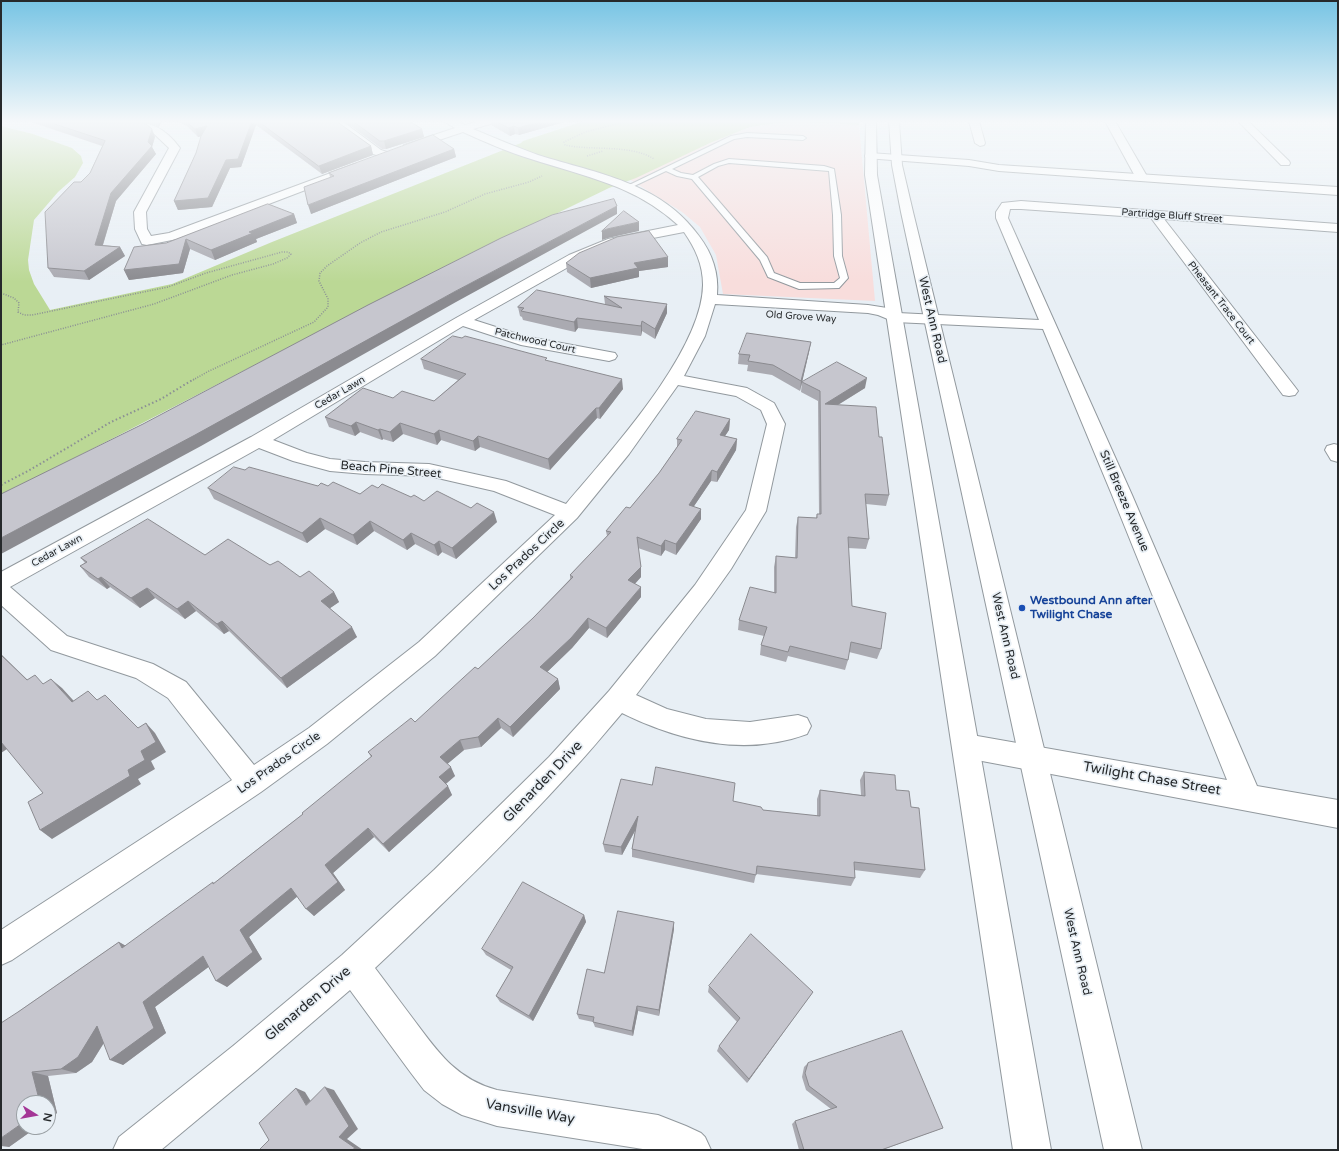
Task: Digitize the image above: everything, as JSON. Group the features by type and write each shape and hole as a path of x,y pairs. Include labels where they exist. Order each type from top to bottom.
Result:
{"street":[{"path":"160,175 140,212 140,229 147,241 172,236 335,175"},
{"name":"Los Prados Circle","path":"1,949 251,783 318,736 427,649 570,513 622,450 674,379 695,340 708,305 710,280 707,263 699,244 687,227 664,207 628,187 596,175"},
{"path":"872,175 1032,1150"},
{"name":"West Ann Road","path":"899,175 1123,1150"},
{"path":"1095,175 1338,191"},
{"name":"Partridge Bluff Street","path":"1006,206 1027,205 1319,227 1336,234"},
{"name":"Still Breeze Avenue","path":"1006,206 1002,212 1002,218 1137,530 1248,797"},
{"name":"Pheasant Trace Court","path":"1154,214 1289,391"},
{"name":"Cedar Lawn","path":"1,582 258,441 461,321 587,252 629,238 687,227"},
{"name":"Old Grove Way","path":"708,305 869,322 895,317 1048,325"},
{"name":"Patchwood Court","path":"461,321 521,340 610,356"},
{"name":"Glenarden Drive","path":"132,1150 245,1058 353,966 445,881 512,815 585,737 618,699 704,591 756,511 776,424 768,407 741,392 674,379"},
{"name":"Beach Pine Street","path":"258,441 293,455 330,465 365,468 429,470 499,486 570,513"},
{"path":"1,592 59,643 144,671 177,690 251,783"},
{"path":"618,699 656,717 696,730 717,733 758,734 798,726"},
{"name":"Twilight Chase Street","path":"966,746 1338,814"},
{"name":"Vansville Way","path":"353,966 423,1061 437,1077 455,1091 475,1102 497,1108 652,1132 669,1137 684,1144 692,1150"}],"lane":[{"path":"628,187 655,175"},
{"path":"679,175 694,178 728,215 759,253 771,275 799,286 836,286 844,278 838,256 837,215 833,175"},
{"path":"694,178 700,175"}],"path":[{"path":"1,485 28,471 111,422 161,399 207,372 294,334 314,322 328,307 328,299 319,281 320,273 327,266 381,232 428,218 455,208 485,194 529,182 542,176"},
{"path":"1,293 14,298 19,303 18,312 24,315 32,315 168,287 206,272 282,252 288,252 291,254 289,257 281,261 230,276 167,300 64,326 1,345"}],"shaded area":[{"path":"639,175 864,175 875,301 723,294 716,255 700,227 682,212 629,179"}],"green space":[{"path":"1,175 76,175 58,192 34,220 28,260 29,270 34,284 50,310 172,284 272,242 441,175 643,175 609,188 402,289 1,496"}],"building":[{"path":"88,175 127,175 111,193 95,245 120,247 84,271 48,268 45,212 74,182 81,182"},
{"path":"186,175 219,175 208,198 174,201"},
{"path":"332,175 387,175 308,205 304,187 334,176"},
{"path":"614,199 617,206 454,292 195,435 1,538 1,494 143,424 368,305 501,238 552,215"},
{"path":"268,204 294,214 249,232 253,233 211,250 186,239 179,264 124,270 134,247 166,243"},
{"path":"624,211 639,222 602,231"},
{"path":"649,231 668,257 634,263 638,268 590,278 566,263 579,253 617,237"},
{"path":"537,290 622,308 604,296 667,304 655,329 642,321 641,326 577,318 574,322 521,311 524,308 518,307"},
{"path":"747,333 811,342 801,381 773,365 748,361 750,355 739,354"},
{"path":"453,336 462,338 465,336 547,358 545,360 622,379 599,408 596,408 548,459 478,436 473,441 439,430 434,434 400,423 390,432 380,429 378,430 356,422 351,426 325,417 363,388 393,398 402,391 434,401 466,374 421,359"},
{"path":"837,362 867,378 825,404 876,407 879,437 882,437 889,495 865,494 869,539 848,537 852,606 886,613 881,649 851,642 848,660 790,646 788,652 761,645 767,627 739,620 750,587 776,593 776,556 797,558 798,517 817,518 817,514 821,514 820,391 802,382"},
{"path":"696,411 730,419 720,435 737,439 717,472 712,470 689,505 701,509 676,544 665,540 661,546 637,537 641,567 628,580 641,587 606,628 588,618 571,638 540,667 558,679 510,727 498,718 478,737 460,740 440,757 451,767 439,777 448,786 383,844 368,828 325,865 338,882 306,909 291,888 240,930 253,952 216,981 203,956 143,1002 154,1028 110,1060 97,1026 78,1057 61,1069 32,1072 38,1095 16,1095 16,1128 1,1138 1,1023 119,942 122,948 213,882 213,884 303,814 302,813 372,756 368,752 411,718 415,722 475,667 478,669 533,618 573,577 570,575 611,532 606,531 626,507 630,508 659,473 682,440 677,439"},
{"path":"234,467 245,470 249,467 318,486 321,483 328,486 333,482 360,494 372,485 378,488 382,484 411,497 414,495 424,501 437,491 471,508 477,503 494,512 452,548 439,541 434,545 411,533 403,540 370,521 353,535 320,518 302,533 208,488"},
{"path":"148,519 205,555 228,539 270,565 278,561 300,577 309,571 334,592 321,601 352,627 281,678 222,621 217,624 188,601 177,609 147,588 131,598 101,577 98,579 80,566 87,562 81,558"},
{"path":"1,655 27,680 35,675 43,684 51,679 72,702 88,691 97,700 105,695 138,728 146,723 156,742 141,751 145,760 128,770 130,776 40,830 28,802 43,793 1,742"},
{"path":"656,767 735,783 733,801 761,807 763,810 820,816 820,790 865,796 864,772 895,775 896,790 909,791 911,807 919,808 925,870 854,862 855,878 757,866 756,875 632,849 638,816 621,847 603,844 621,779 652,785"},
{"path":"523,882 584,915 529,1016 496,996 513,967 482,949"},
{"path":"618,911 674,922 659,1010 637,1006 632,1031 593,1022 594,1017 577,1014 587,969 604,973"},
{"path":"751,934 813,992 749,1079 719,1046 740,1018 709,986"},
{"path":"902,1031 943,1128 881,1150 804,1150 795,1121 837,1107 809,1086 805,1073 808,1063"},
{"path":"325,1087 349,1126 339,1137 355,1148 352,1150 259,1150 269,1140 259,1123 296,1088 306,1105"}],"place":[{"name":"Westbound Ann after Twilight Chase","path":"1022,608"}]}
